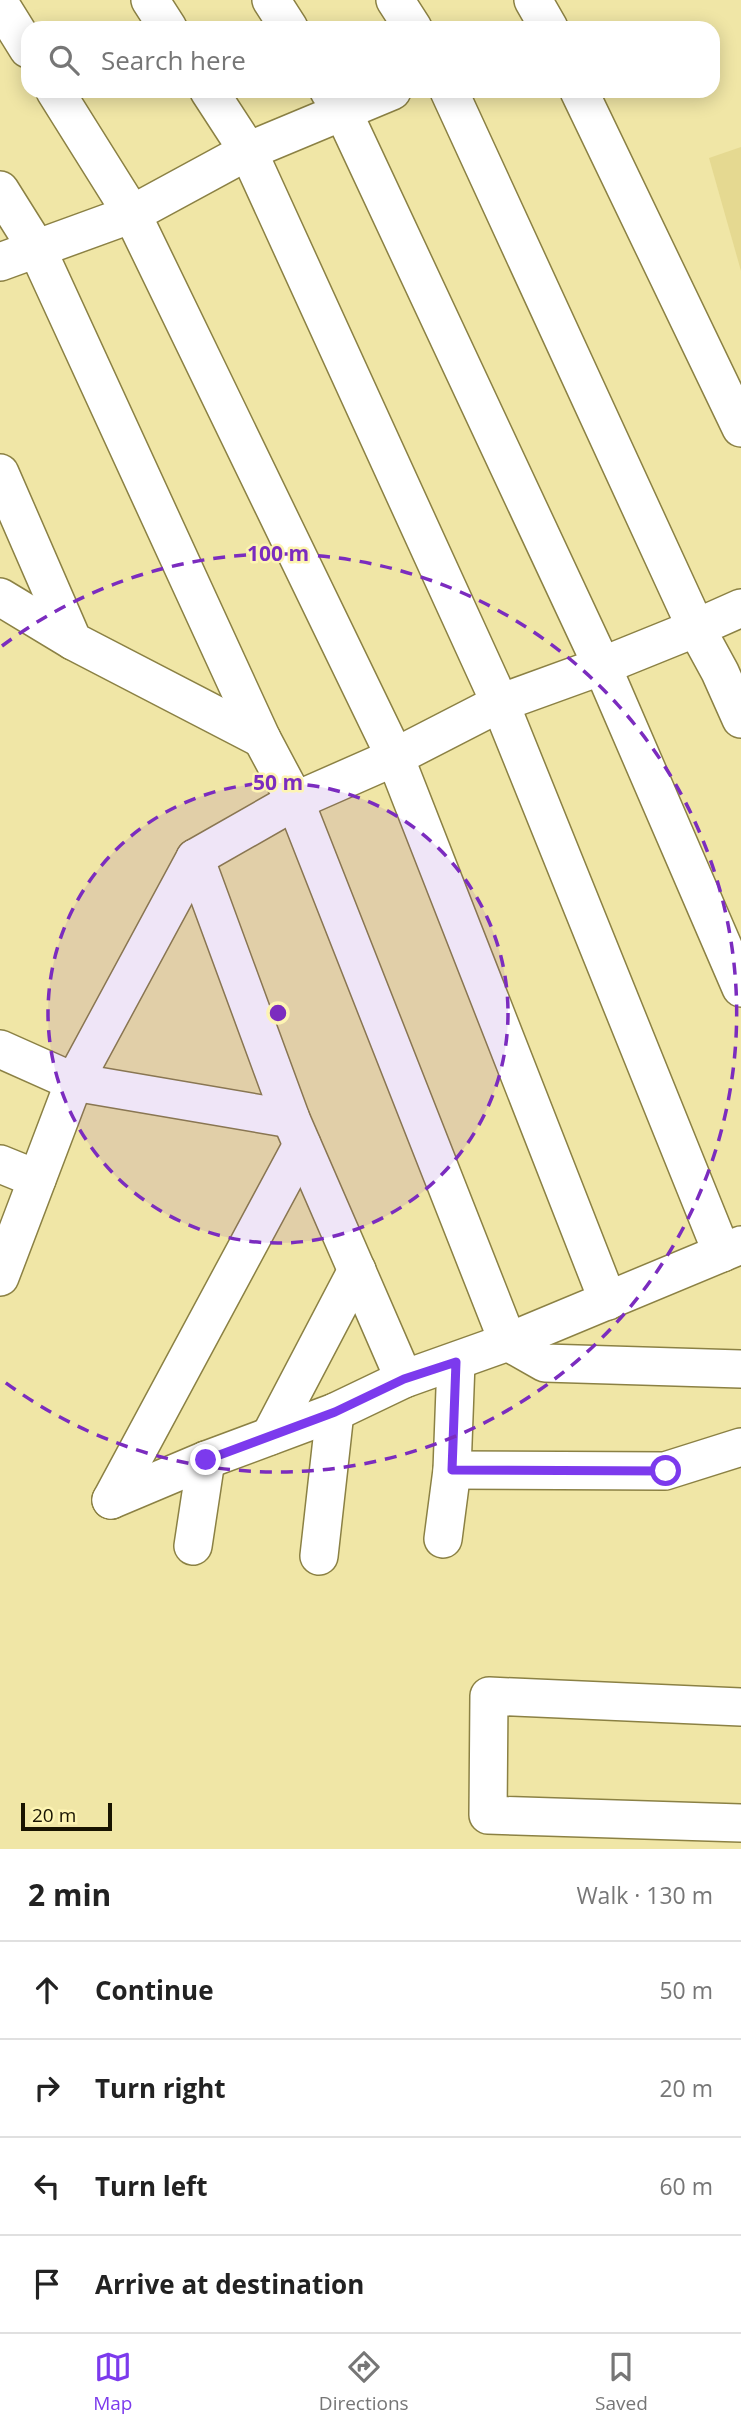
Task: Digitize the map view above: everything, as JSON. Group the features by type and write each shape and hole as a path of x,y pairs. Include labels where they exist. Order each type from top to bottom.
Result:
{"street":[{"path":"150,0 164,21"},
{"path":"271,0 284,21"},
{"path":"395,0 408,21"},
{"path":"0,4 21,38"},
{"path":"59,98 132,214 395,757 608,1301"},
{"path":"214,98 248,151 500,703 732,1249 508,1342 404,1379 335,1412 206,1460 111,1500 297,1132"},
{"path":"0,262 132,214 336,102 356,98"},
{"path":"452,98 696,628 741,719"},
{"path":"582,98 741,428"},
{"path":"336,102 602,666 741,988"},
{"path":"0,190 37,249 261,739 295,801 508,1342 545,1363 741,1369"},
{"path":"0,472 73,641"},
{"path":"0,597 73,641 261,739"},
{"path":"0,1277 74,1082 195,858 295,801 395,757 500,703 602,666 741,608"},
{"path":"195,858 297,1132 404,1379"},
{"path":"0,1049 74,1082 297,1132"},
{"path":"0,1164 37,1179"},
{"path":"270,1436 357,1270"},
{"path":"443,1539 452,1470 456,1362"},
{"path":"319,1556 335,1412"},
{"path":"452,1470 666,1471 741,1447"},
{"path":"193,1546 206,1460"},
{"path":"741,1707 489,1696 488,1815 741,1823"}],"shaded area":[{"path":"741,147 741,271 709,158"}],"route":[{"path":"206,1460 335,1412 404,1379 456,1362 452,1470 666,1471"}]}
